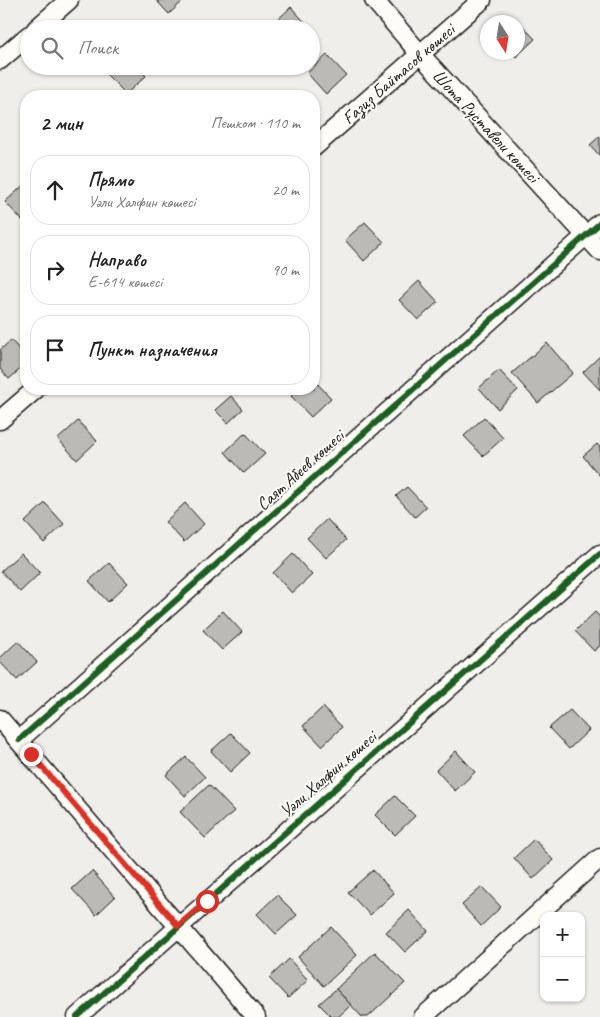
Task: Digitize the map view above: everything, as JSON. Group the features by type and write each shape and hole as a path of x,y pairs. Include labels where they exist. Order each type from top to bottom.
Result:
{"street":[{"path":"46,20 69,0"},
{"name":"Шота Руставели көшесі","path":"374,0 420,54 600,251"},
{"name":"Ғазиз Байтасов көшесі","path":"320,142 482,0"},
{"path":"0,60 20,43"},
{"name":"Саят Абеев көшесі","path":"19,740 600,223"},
{"path":"0,420 29,395"},
{"name":"Уәли Халфин көшесі","path":"77,1017 600,554"},
{"path":"0,719 256,1017"},
{"path":"423,1017 600,858"}],"building":[{"path":"156,0 184,0 169,14"},
{"path":"291,7 303,20 277,20"},
{"path":"525,28 535,39 525,48"},
{"path":"327,55 346,75 326,94 309,75 320,75 320,61"},
{"path":"107,75 146,76 130,90 122,90"},
{"path":"600,136 600,156 590,145"},
{"path":"20,188 20,218 5,202"},
{"path":"365,222 384,242 364,261 345,240"},
{"path":"419,281 438,302 418,320 399,300"},
{"path":"11,340 20,350 20,369 9,379 0,369 0,350"},
{"path":"547,343 573,373 538,403 512,373"},
{"path":"600,356 600,390 583,372"},
{"path":"499,370 518,390 498,409 479,388"},
{"path":"320,386 331,398 311,417 291,396 320,395"},
{"path":"231,396 243,409 228,423 215,410"},
{"path":"484,417 503,438 483,456 464,436"},
{"path":"78,421 97,441 77,460 58,439"},
{"path":"245,433 265,454 244,473 225,452"},
{"path":"597,444 600,447 600,476 583,456"},
{"path":"407,487 426,507 415,517 396,496"},
{"path":"45,503 64,524 44,543 25,522"},
{"path":"185,503 204,524 184,542 165,522"},
{"path":"327,519 346,540 326,558 307,538"},
{"path":"21,553 40,573 20,592 1,571"},
{"path":"293,554 312,575 292,593 273,573"},
{"path":"109,563 128,583 108,602 89,581"},
{"path":"223,611 242,632 222,650 203,630"},
{"path":"595,612 600,617 600,646 594,651 575,631"},
{"path":"18,641 37,662 17,680 0,662 0,658"},
{"path":"323,707 342,727 322,746 303,726"},
{"path":"570,710 589,730 569,749 549,728"},
{"path":"231,733 250,753 230,772 211,751"},
{"path":"456,751 475,772 455,791 436,770"},
{"path":"186,757 205,777 185,796 166,775"},
{"path":"209,785 234,811 205,838 180,812"},
{"path":"395,796 415,816 395,835 375,815"},
{"path":"534,839 553,860 533,879 514,858"},
{"path":"373,870 394,893 370,915 348,892"},
{"path":"92,871 115,897 96,915 72,889"},
{"path":"482,887 501,907 481,926 462,905"},
{"path":"277,895 297,915 276,934 257,914"},
{"path":"409,910 428,931 405,952 386,932"},
{"path":"331,927 357,955 324,986 298,957"},
{"path":"375,952 405,983 368,1017 362,1017 336,989"},
{"path":"289,959 308,980 288,998 269,978"},
{"path":"336,989 351,1005 338,1017 332,1017 319,1004"}],"cycle path":[{"path":"19,740 600,223"},
{"path":"77,1017 600,554"}],"route":[{"path":"31,754 178,926 207,901"}]}
